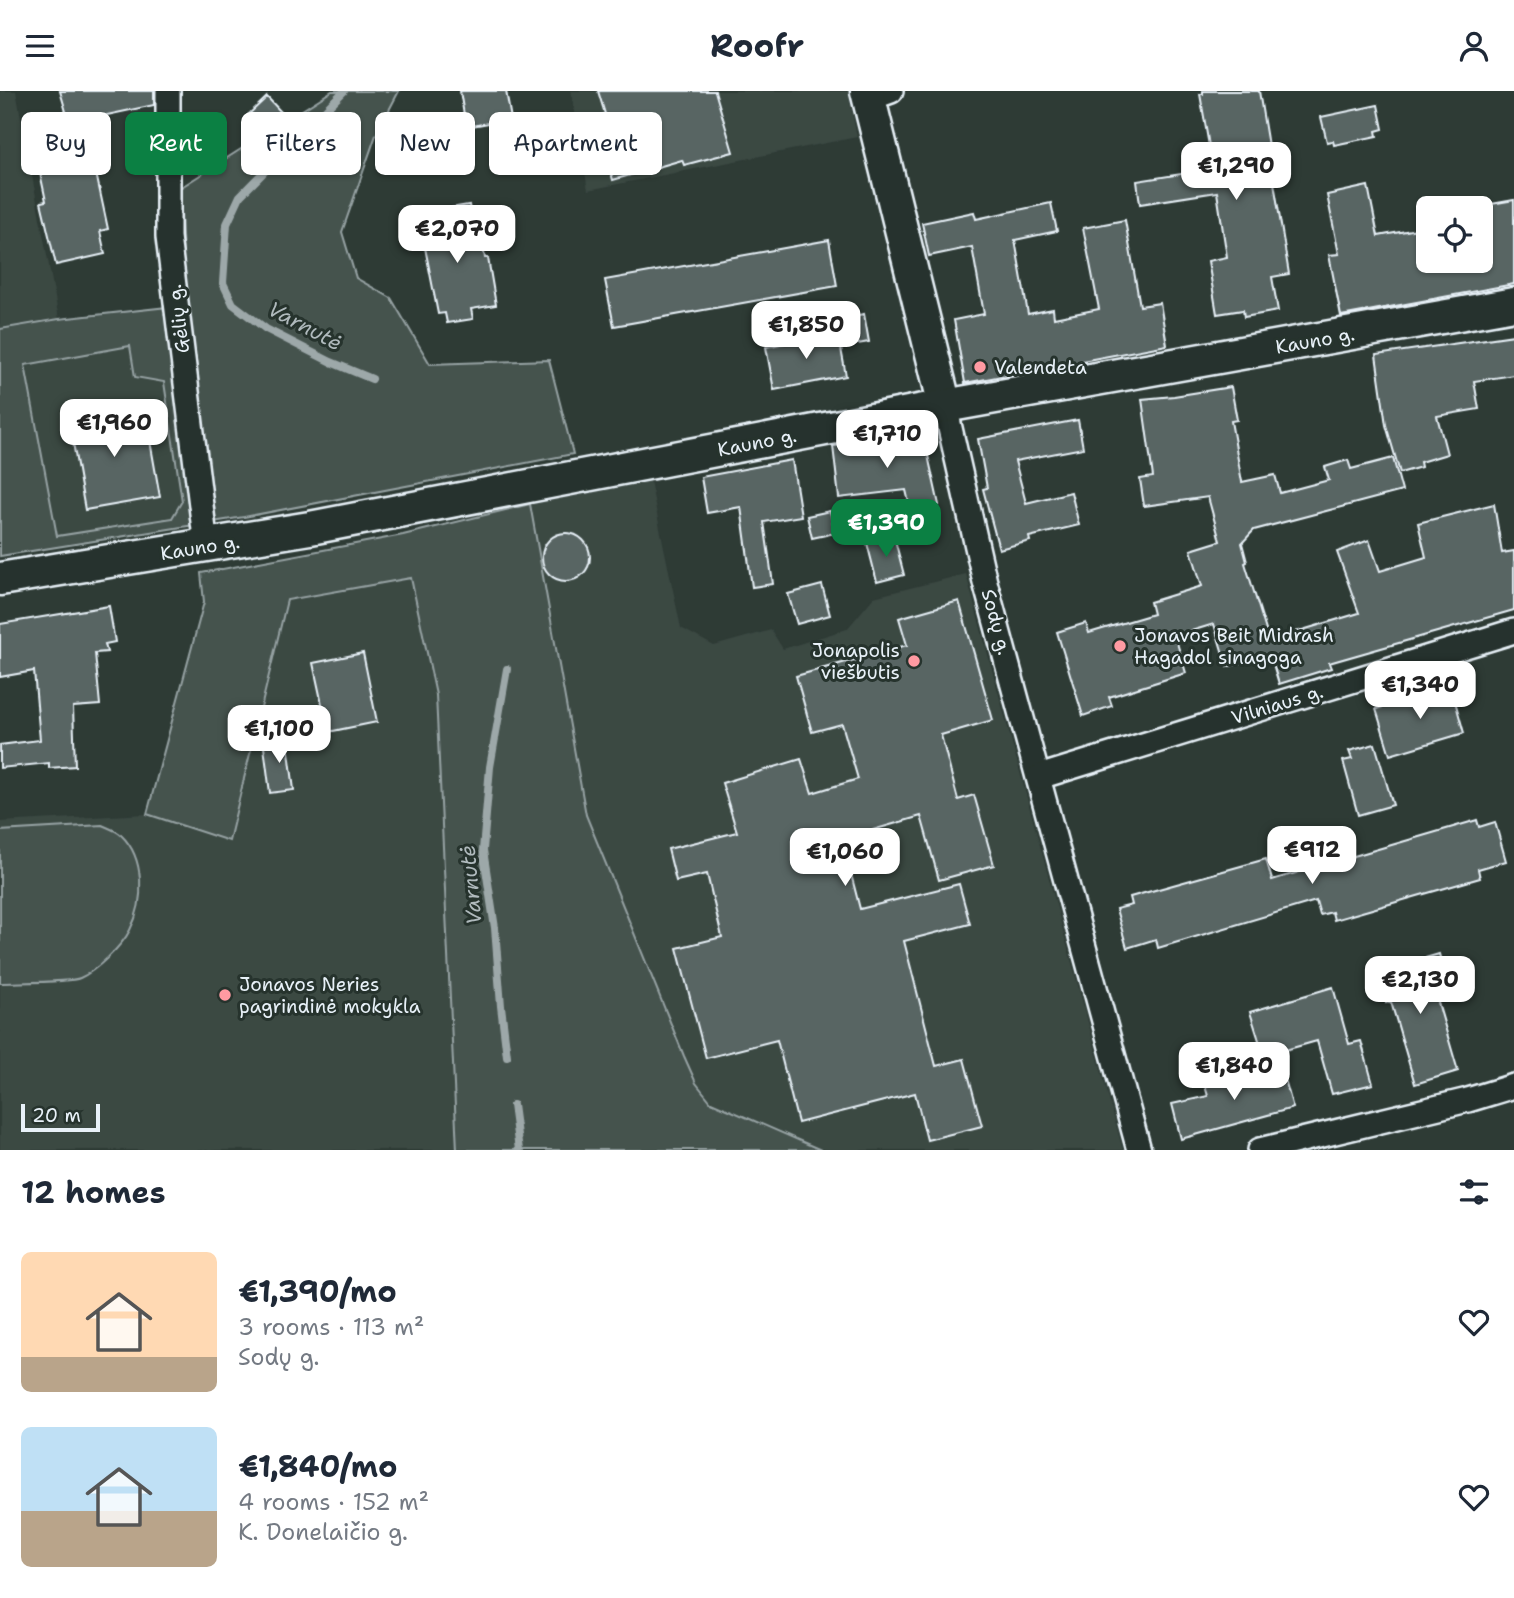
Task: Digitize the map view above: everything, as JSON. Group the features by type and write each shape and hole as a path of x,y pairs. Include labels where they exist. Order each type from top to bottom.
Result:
{"main road":[{"name":"Sodų g.","path":"876,94 945,406"},
{"name":"Kauno g.","path":"0,579 206,547 945,406 1514,305"}],"street":[{"name":"Gėlių g.","path":"168,91 168,237 206,547"},
{"name":"Sodų g.","path":"945,406 985,582 1139,1150"},
{"name":"Vilniaus g.","path":"1039,777 1514,631"},
{"path":"1260,1150 1468,1100 1514,1086"}],"shaded area":[{"path":"0,91 16,91 21,118 21,175 32,175 59,319 0,329"},
{"path":"332,91 399,91 388,112 375,112 375,138 342,232 356,278 391,298 430,364 549,360 573,454 244,517 0,556 0,329 59,319 185,305 180,188 200,175 227,175 227,158 241,149 241,175 361,175 361,112 299,112","holes":["130,346 135,377 164,382 182,501 172,518 57,536 25,365"]},
{"path":"571,91 848,91 857,137 588,190 585,175 662,175 662,112 575,112"},
{"path":"130,346 136,377 164,382 182,501 172,518 57,536 25,364"},
{"path":"650,481 681,628 714,646 771,630 783,649 847,629 874,597 966,574 1123,1150 821,1150 711,1102 696,1083 586,815 530,504"},
{"path":"530,504 586,815 696,1083 711,1102 821,1150 457,1150 436,695 411,578 287,600 229,841 147,814 204,602 201,573 403,535"},
{"name":"Jonavos Neries pagrindinė mokykla","path":"411,578 436,695 457,1150 0,1150 0,822 147,814 229,840 287,600"},
{"path":"102,825 121,835 135,855 140,893 130,930 101,964 80,978 54,982 0,983 0,831"}],"building":[{"path":"60,91 154,91 154,105 111,114 111,112 66,112"},
{"path":"460,91 506,91 510,112 489,112 489,123 475,125 475,112 464,112"},
{"path":"598,91 715,91 733,152 684,165 682,160 662,166 662,112 604,112"},
{"path":"1203,91 1259,91 1289,274 1272,277 1278,311 1244,317 1243,310 1217,314 1208,261 1227,257 1217,192 1140,204 1137,181 1213,169 1200,94 1203,94"},
{"path":"267,97 281,112 251,112"},
{"path":"1378,105 1383,129 1376,131 1377,136 1334,145 1333,141 1327,142 1321,117"},
{"path":"40,175 96,175 108,229 100,231 105,254 56,265 41,202 46,201"},
{"path":"612,175 630,175 613,180"},
{"path":"1368,186 1378,236 1416,229 1416,273 1493,273 1493,204 1514,200 1514,284 1341,316 1329,255 1339,254 1327,195"},
{"path":"1051,203 1057,231 1015,240 1028,314 1053,309 1054,318 1099,309 1083,228 1125,220 1140,306 1160,303 1167,345 965,383 954,320 984,314 972,247 929,256 922,223 974,212 976,219"},
{"path":"469,205 475,237 481,236 485,258 488,258 496,305 471,309 473,319 447,323 445,313 438,314 420,222 445,218 444,209"},
{"path":"829,240 837,286 614,326 605,280"},
{"path":"864,314 869,342 846,346 841,318"},
{"path":"838,332 846,376 774,390 766,347"},
{"path":"1514,335 1514,375 1474,381 1479,409 1437,416 1447,454 1420,462 1421,467 1400,473 1386,425 1376,355"},
{"path":"1231,387 1237,420 1231,421 1242,482 1275,475 1280,493 1329,480 1325,467 1348,460 1351,469 1393,458 1402,491 1254,530 1242,543 1247,562 1245,563 1269,640 1359,613 1337,552 1369,540 1380,571 1426,557 1418,523 1494,504 1502,553 1514,551 1514,610 1329,663 1331,668 1279,684 1270,654 1227,667 1214,624 1175,636 1186,673 1109,697 1112,706 1083,716 1057,632 1086,623 1089,633 1153,614 1150,602 1202,586 1191,550 1220,541 1208,497 1144,506 1140,479 1153,477 1142,399"},
{"path":"144,407 160,497 85,510 69,420"},
{"path":"1078,420 1083,448 1015,461 1026,503 1071,492 1079,525 1029,537 1030,541 999,549 983,489 987,488 978,439"},
{"path":"923,433 939,505 911,511 906,490 839,498 833,446 862,445"},
{"path":"792,460 801,516 764,522 773,584 752,587 741,507 707,513 701,477"},
{"path":"830,511 835,533 812,538 807,516"},
{"path":"566,533 583,540 590,557 583,574 566,581 549,574 542,557 549,540"},
{"path":"894,536 904,575 877,582 867,543"},
{"path":"822,585 830,615 797,624 788,594"},
{"path":"959,601 993,720 941,735 958,800 974,795 994,865 939,880 921,816 842,839 860,909 959,884 970,924 904,941 936,1066 964,1059 982,1126 927,1140 915,1093 798,1123 777,1040 706,1058 677,948 722,937 707,874 676,881 668,849 737,832 722,783 801,759 812,793 858,779 842,724 812,732 796,676 907,645 899,618"},
{"path":"109,606 115,642 105,644 107,652 95,653 100,705 73,707 75,766 49,768 49,763 0,768 0,745 40,740 34,671 0,677 0,624"},
{"path":"363,653 377,722 328,732 313,663"},
{"path":"1451,687 1464,733 1390,755 1376,709"},
{"path":"287,736 294,790 270,793 263,739"},
{"path":"1375,744 1393,805 1358,815 1343,761 1352,759 1349,751"},
{"path":"1477,820 1479,827 1495,822 1506,861 1478,869 1480,878 1334,920 1332,912 1320,915 1316,901 1158,948 1156,939 1127,948 1116,909 1132,905 1130,897 1266,859 1272,880"},
{"path":"1439,954 1448,985 1434,989 1458,1071 1415,1084 1391,1002 1386,1003 1377,972"},
{"path":"1333,987 1349,1044 1361,1041 1373,1084 1332,1094 1317,1041 1264,1056 1250,1012"},
{"path":"1281,1065 1293,1108 1181,1139 1172,1104 1208,1096 1205,1086"}],"waterway":[{"name":"Varnutė","path":"344,91 240,196 227,224 223,283 233,304 266,329 331,362 372,379"},
{"name":"Varnutė","path":"507,669 490,767 483,850 495,928 507,1056"},
{"name":"Varnutė","path":"513,1105 519,1150"}],"place":[{"name":"Valendeta","path":"980,367"},
{"name":"Jonavos Beit Midrash Hagadol sinagoga","path":"1120,646"},
{"name":"Jonapolis viešbutis","path":"914,661"},
{"name":"Jonavos Neries pagrindinė mokykla","path":"225,995"}]}
